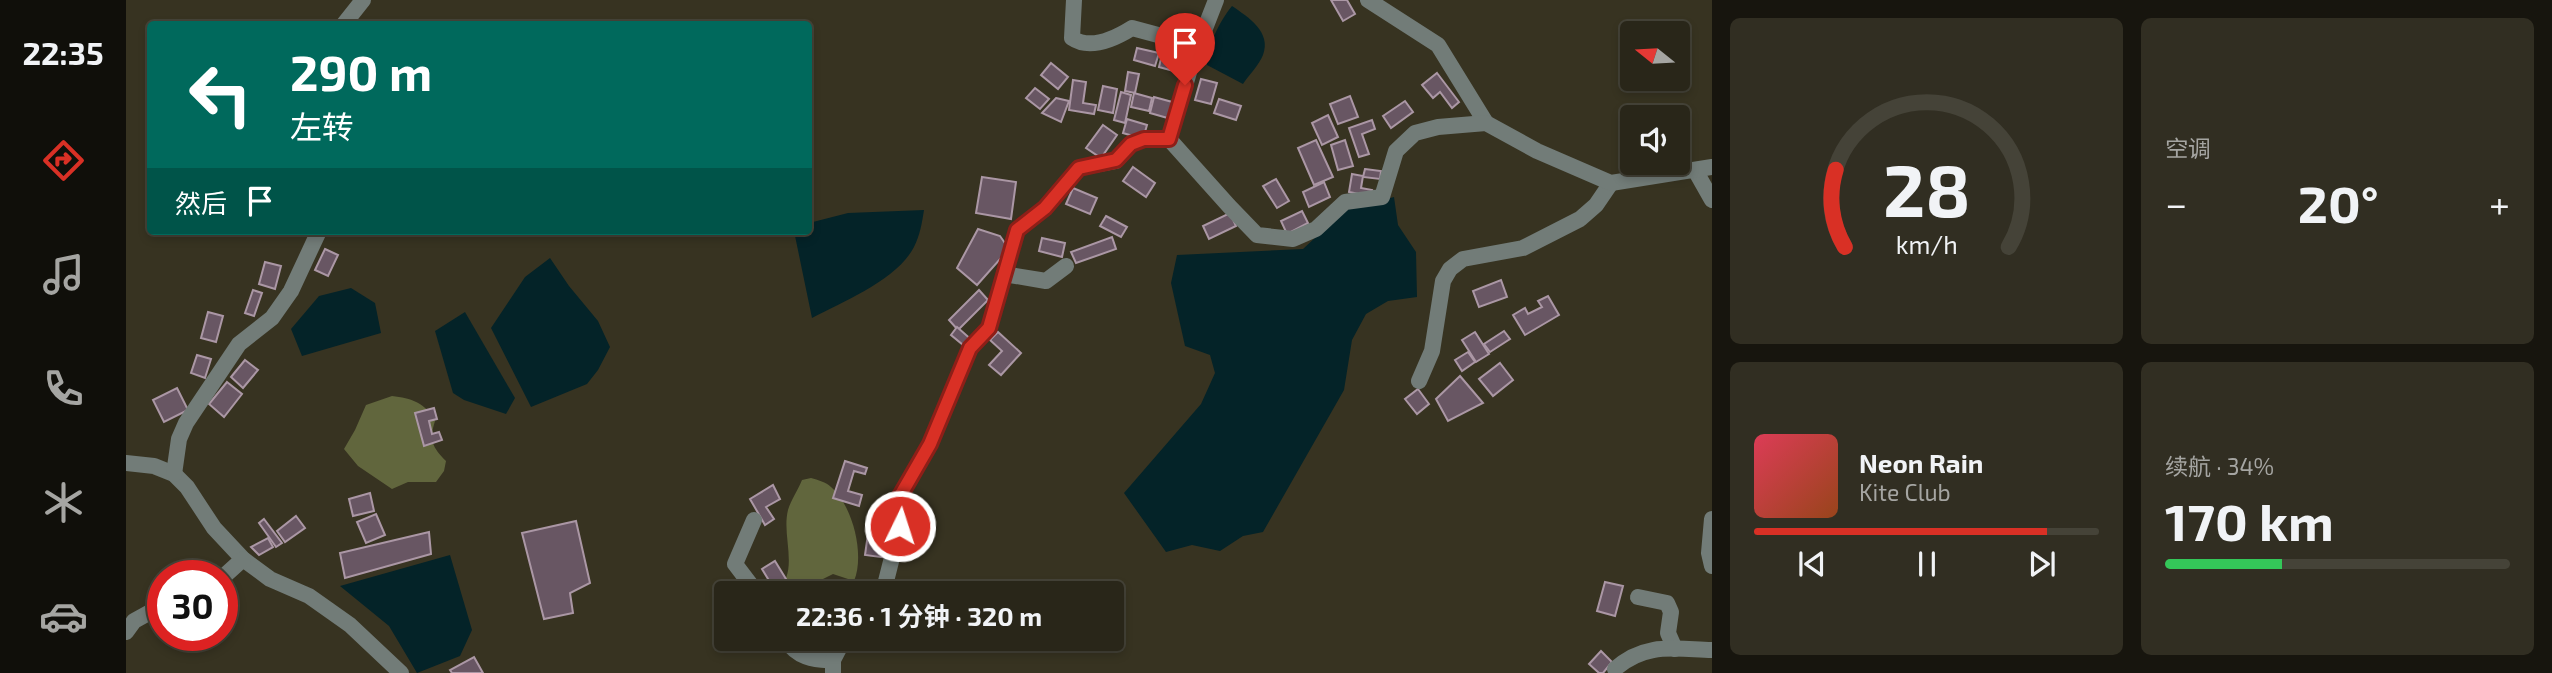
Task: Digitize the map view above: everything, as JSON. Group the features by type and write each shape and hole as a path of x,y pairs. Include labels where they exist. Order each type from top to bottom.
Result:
{"street":[{"path":"347,21 363,0"},
{"path":"1074,0 1073,38 1078,42 1109,42 1132,29 1158,35 1193,59"},
{"path":"1169,139 1193,59 1216,0"},
{"path":"1368,0 1438,45 1486,123 1537,152 1611,183 1712,167"},
{"path":"886,581 900,526 896,503 930,444 970,348 989,328 1017,230 1045,208 1079,168 1116,160 1131,144 1144,139 1169,139 1258,235 1293,239 1316,229 1345,202 1382,197 1396,150 1415,134 1438,127 1486,123"},
{"path":"1695,170 1712,200"},
{"path":"1419,381 1432,351 1443,281 1450,270 1463,259 1523,248 1580,219 1596,205 1611,183"},
{"path":"174,474 180,439 186,423 239,344 272,318 291,291 317,235"},
{"path":"1004,274 1046,281 1066,266"},
{"path":"126,463 155,466 174,474 187,487 214,528 243,559 270,579 309,596 350,625 401,673"},
{"path":"1712,519 1709,553 1712,566"},
{"path":"748,581 735,564 754,520"},
{"path":"238,564 243,559"},
{"path":"1637,597 1667,603 1671,612 1668,633 1675,649"},
{"path":"126,632 134,621 147,614"},
{"path":"1615,669 1630,656 1650,649 1712,650"},
{"path":"797,651 815,661 833,666"}],"green space":[{"path":"392,396 417,402 435,421 433,443 446,461 444,471 436,482 408,482 392,489 358,466 344,449 366,405"},
{"path":"811,478 824,482 839,495 845,506 855,531 857,545 854,581 833,574 820,581 785,581 789,565 786,521 788,510 802,480"}],"water":[{"path":"1232,6 1257,26 1264,39 1263,55 1243,84 1207,65 1215,34"},
{"path":"1394,197 1398,225 1416,252 1417,297 1388,301 1366,314 1352,340 1344,390 1263,532 1243,536 1220,551 1192,545 1166,552 1124,493 1201,404 1215,373 1210,355 1185,346 1171,283 1177,255 1303,249 1345,210"},
{"path":"924,210 914,247 895,270 869,288 812,318 795,235 812,235 812,222 848,213"},
{"path":"550,258 598,321 610,347 587,384 531,407 491,328 525,277"},
{"path":"351,288 375,303 381,333 302,356 291,329 319,296"},
{"path":"465,312 515,398 506,414 464,400 453,393 435,331"},
{"path":"450,555 472,630 460,656 417,673 389,626 340,586"}],"building":[{"path":"1331,0 1347,0 1355,14 1343,21"},
{"path":"1137,48 1159,53 1155,66 1134,60"},
{"path":"1162,54 1184,59 1181,73 1159,67"},
{"path":"1051,63 1068,77 1058,89 1041,75"},
{"path":"1128,72 1139,74 1135,93 1125,91"},
{"path":"1437,73 1459,102 1452,108 1440,92 1433,98 1422,85"},
{"path":"1201,79 1217,83 1211,104 1195,100"},
{"path":"1073,80 1086,82 1083,103 1096,105 1094,114 1069,110"},
{"path":"1103,86 1117,89 1113,113 1098,110"},
{"path":"1035,88 1049,99 1040,109 1026,98"},
{"path":"1121,92 1131,95 1125,123 1114,120"},
{"path":"1134,93 1152,98 1149,111 1131,107"},
{"path":"1350,96 1358,117 1338,124 1330,104"},
{"path":"1154,97 1176,103 1171,119 1150,113"},
{"path":"1056,98 1069,101 1061,122 1042,113"},
{"path":"1219,99 1241,106 1236,120 1214,113"},
{"path":"1405,101 1413,112 1391,128 1383,116"},
{"path":"1328,115 1338,137 1322,145 1312,123"},
{"path":"1127,119 1147,125 1143,139 1123,133"},
{"path":"1372,120 1375,129 1362,134 1369,154 1359,157 1349,128"},
{"path":"1103,125 1117,135 1101,158 1086,148"},
{"path":"1316,140 1333,177 1314,185 1298,148"},
{"path":"1345,140 1353,166 1338,170 1331,145"},
{"path":"1133,167 1155,183 1146,197 1123,181"},
{"path":"1365,169 1381,171 1380,179 1363,177"},
{"path":"1352,174 1363,176 1361,188 1372,190 1370,196 1349,192"},
{"path":"982,177 1016,182 1011,219 976,213"},
{"path":"1276,179 1289,201 1277,208 1263,186"},
{"path":"1324,182 1330,197 1309,207 1303,192"},
{"path":"1073,188 1097,198 1090,214 1066,204"},
{"path":"1302,211 1308,223 1287,234 1281,221"},
{"path":"1230,213 1236,226 1209,239 1203,226"},
{"path":"1106,216 1127,227 1121,237 1100,226"},
{"path":"978,229 1000,236 1009,249 977,285 957,268"},
{"path":"1112,237 1116,249 1076,263 1071,252"},
{"path":"1042,238 1065,243 1062,257 1039,251"},
{"path":"325,249 338,255 328,276 315,270"},
{"path":"265,262 281,266 275,289 259,284"},
{"path":"1501,280 1507,297 1479,307 1473,291"},
{"path":"253,290 262,293 254,316 245,313"},
{"path":"979,290 988,300 958,330 949,320"},
{"path":"1548,296 1559,315 1525,335 1513,315 1525,308 1528,314 1542,307 1538,301"},
{"path":"208,312 223,316 216,342 201,338"},
{"path":"957,327 974,342 968,349 951,335"},
{"path":"1504,331 1510,339 1490,352 1484,344"},
{"path":"998,332 1021,353 1001,375 989,365 1002,351 990,340"},
{"path":"1475,332 1489,354 1476,362 1462,340"},
{"path":"1468,352 1475,362 1462,371 1455,360"},
{"path":"197,355 211,359 205,378 191,373"},
{"path":"245,360 258,370 243,388 231,377"},
{"path":"1500,363 1513,380 1493,396 1479,379"},
{"path":"1460,376 1483,403 1448,421 1436,399"},
{"path":"227,382 242,394 224,417 209,404"},
{"path":"177,388 188,410 164,422 153,400"},
{"path":"1418,389 1429,404 1417,414 1405,399"},
{"path":"434,408 437,419 429,421 432,434 439,432 442,440 424,446 415,413"},
{"path":"845,461 867,468 865,474 854,471 848,491 862,495 859,506 833,498"},
{"path":"773,485 780,499 766,507 774,519 765,525 750,499"},
{"path":"370,493 374,511 353,516 349,499"},
{"path":"376,514 385,535 366,543 357,522"},
{"path":"296,516 305,528 285,542 277,531"},
{"path":"264,519 282,543 276,547 259,523"},
{"path":"576,521 590,583 570,593 573,613 544,619 522,533"},
{"path":"869,527 894,531 893,539 881,537 879,549 889,551 888,558 865,555"},
{"path":"429,532 431,554 345,578 340,553"},
{"path":"268,538 273,547 259,555 251,547"},
{"path":"775,561 786,579 769,581 762,569"},
{"path":"1605,582 1623,586 1615,616 1597,611"},
{"path":"817,651 834,651 835,654 818,658"},
{"path":"1601,651 1612,662 1603,673 1599,673 1589,664"},
{"path":"474,657 483,673 452,673 450,670"}],"route":[{"path":"900,526 896,503 930,444 970,348 989,328 1017,230 1045,208 1079,168 1116,160 1131,144 1144,139 1169,139 1185,85"}]}
